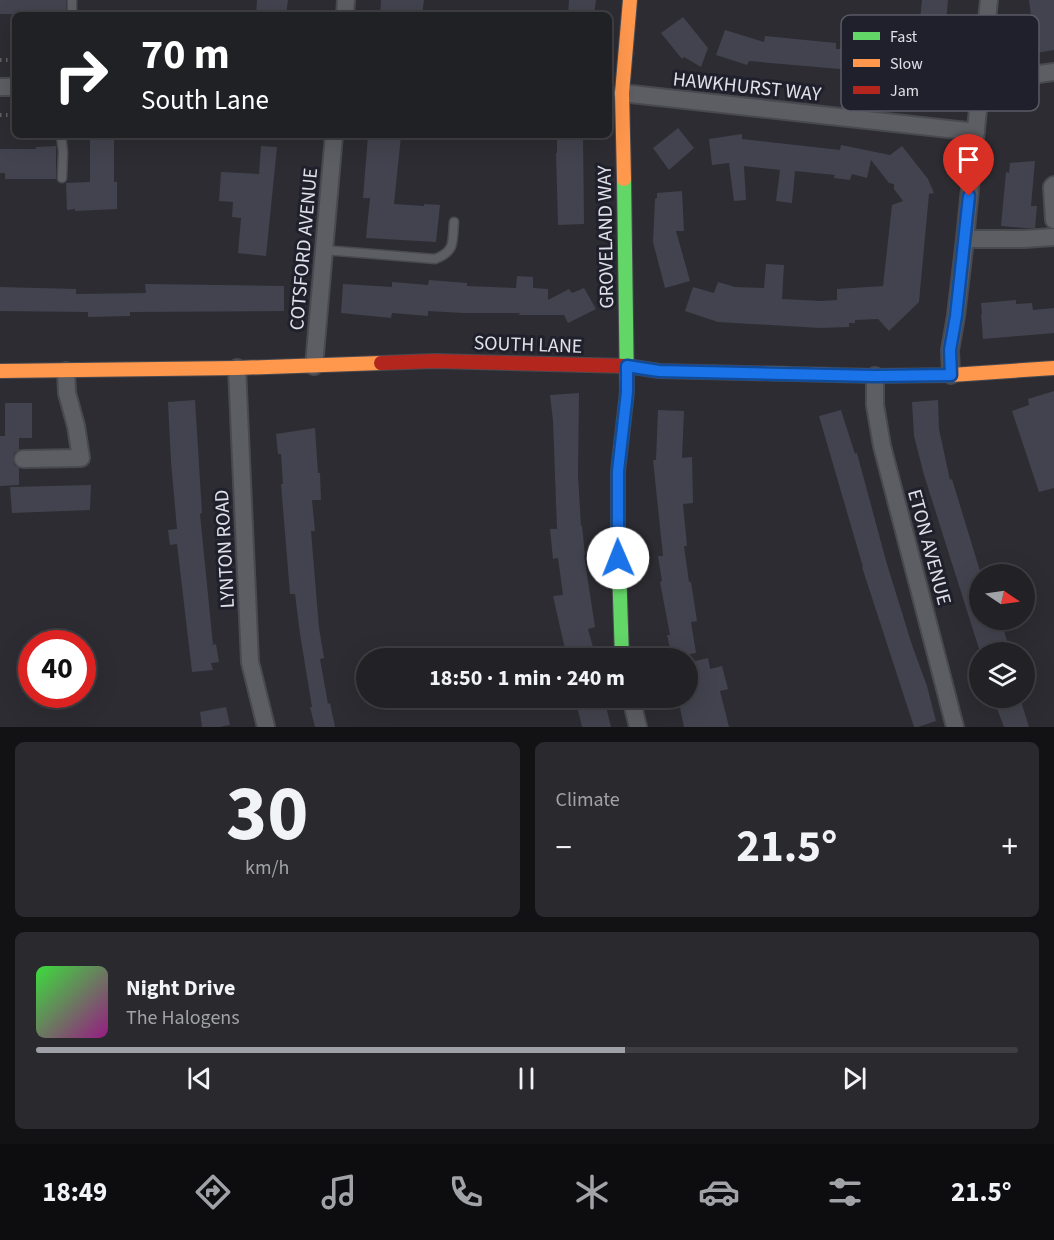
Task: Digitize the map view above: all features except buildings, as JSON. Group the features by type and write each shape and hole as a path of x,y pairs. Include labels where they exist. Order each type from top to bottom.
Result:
{"street":[{"name":"GROVELAND WAY","path":"622,648 618,471 627,392 622,93 630,0"},
{"path":"987,15 989,0"},
{"path":"1039,74 1054,72"},
{"name":"HAWKHURST WAY","path":"622,93 976,132"},
{"path":"951,375 950,350 965,239 978,111"},
{"name":"COTSFORD AVENUE","path":"314,366 334,138"},
{"path":"1054,185 1052,187 1054,220"},
{"path":"965,239 1054,237"},
{"name":"SOUTH LANE","path":"0,371 237,368 436,361 627,366 659,371 875,376 951,375 1054,368"},
{"name":"LYNTON ROAD","path":"237,368 250,662 266,727"},
{"path":"23,459 81,458 76,426 67,393 66,371"},
{"name":"ETON AVENUE","path":"875,376 875,405 882,446 955,727"},
{"path":"633,708 638,727"}],"lane":[{"path":"61,138 62,178"},
{"path":"324,250 435,259 450,250 454,222"}],"traffic: fast":[{"path":"622,648 618,471 627,392 624,179"}],"traffic: slow":[{"path":"624,179 622,93 630,0"},
{"path":"0,371 237,368 381,363"},
{"path":"746,373 951,375 1054,368"}],"traffic: jam":[{"path":"381,363 434,361 627,366 659,371 746,373"}],"route":[{"path":"618,558 618,471 627,392 627,366 659,371 875,376 951,375 950,350 969,196"}]}
